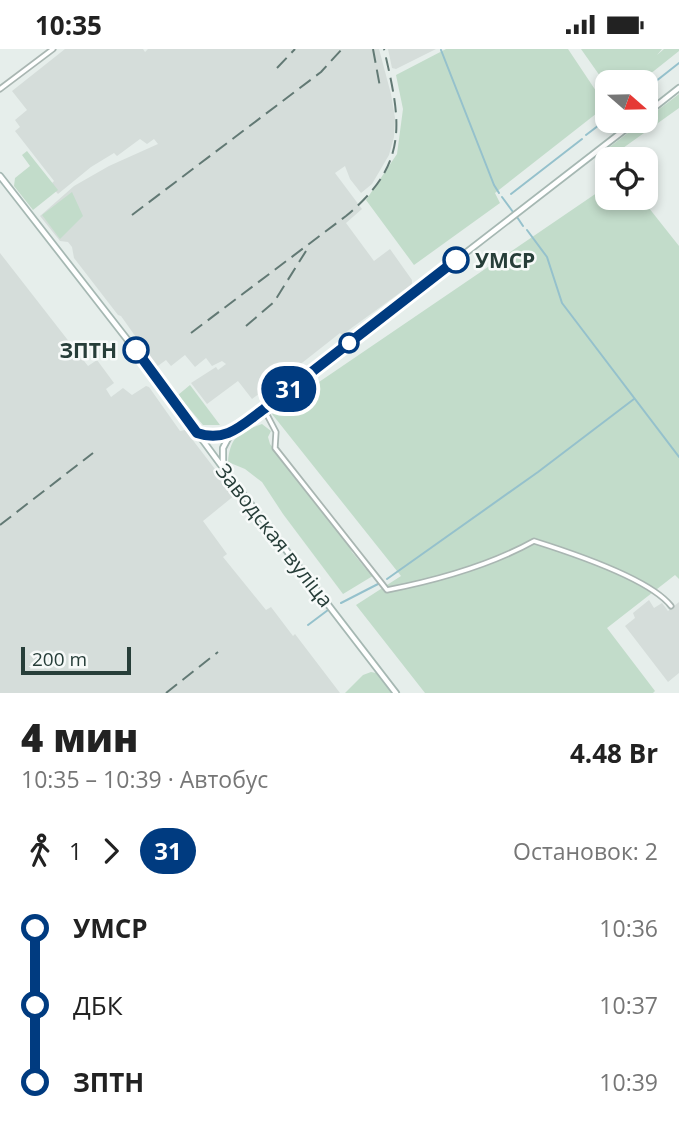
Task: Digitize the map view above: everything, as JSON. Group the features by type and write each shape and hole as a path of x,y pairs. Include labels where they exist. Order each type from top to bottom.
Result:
{"main road":[{"path":"658,105 679,88"},
{"path":"197,433 217,437 231,432 264,409 620,133"},
{"name":"Заводская вуліца","path":"0,176 396,693"},
{"path":"223,468 223,448 231,432"}],"street":[{"path":"0,89 53,49"},
{"path":"264,409 276,432 275,448 387,590 472,569 534,541 634,580 665,599 671,606"}],"shaded area":[{"path":"65,49 143,49 145,52 148,49 379,49 395,118 389,155 372,184 361,193 350,179 345,166 335,173 362,209 346,223 374,261 390,249 412,280 412,284 342,335 340,333 265,392 264,390 252,399 238,381 207,404 191,383 216,367 218,370 226,364 222,361 212,366 206,358 195,367 185,355 171,366 166,360 155,368 121,316 74,258 72,247 68,242 60,241 40,216 74,186 109,166 158,144 154,139 147,144 140,139 117,156 114,153 91,167 58,194 50,185 54,181 15,131 20,127 15,120 27,110 12,91"},
{"path":"388,49 436,49 396,69 392,68"},
{"path":"0,253 88,366 97,360 114,383 106,389 111,397 123,388 132,395 146,386 149,387 180,431 185,430 235,495 203,521 227,554 223,557 266,610 271,607 293,636 295,634 340,693 0,693"},
{"path":"649,600 654,608 662,603 668,611 679,602 679,673 668,682 625,626 635,618 633,613"}],"green space":[{"path":"446,49 568,49 595,90 595,115 495,193 500,203 414,265 366,200 397,154 403,109 396,75"},
{"path":"581,49 662,49 657,55 664,49 679,49 655,70 596,70"},
{"path":"679,94 679,108 658,123 658,110"},
{"path":"628,133 644,133 624,147 610,147"},
{"path":"27,151 58,190 33,210 14,186 15,178 30,166 22,155"},
{"path":"72,192 83,216 60,239 42,215"},
{"path":"595,194 595,210 650,210 679,246 679,579 675,575 607,628 655,691 425,693 356,605 401,576 272,414"},
{"path":"190,385 220,425 203,425 178,395"},
{"path":"262,424 271,431 268,437 270,444 343,534 352,552 366,569 373,567 376,574 343,594 262,482 245,469 228,462 231,447 237,437"},
{"path":"376,673 393,693 345,693 363,675"}],"waterway":[{"path":"441,50 499,193"},
{"path":"658,80 679,63"},
{"path":"586,135 595,128"},
{"path":"511,194 582,139"},
{"path":"502,197 513,212"},
{"path":"517,217 523,226"},
{"path":"527,230 547,257 562,303 679,457"},
{"path":"387,579 538,472 634,399"},
{"path":"341,603 378,584"},
{"path":"308,625 328,610"}],"railway":[{"path":"277,68 295,49"},
{"path":"132,215 321,72 342,49"},
{"path":"373,49 380,87"},
{"path":"191,333 346,216 367,197 381,178 391,159 396,120 384,49"},
{"path":"246,326 274,302 306,251"},
{"path":"0,525 93,453"},
{"path":"166,693 218,652"}],"bus line":[{"name":"31","path":"136,350 197,433 217,437 231,432 264,409 456,260"}],"place":[{"name":"УМСР","path":"456,260"},
{"name":"ЗПТН","path":"136,350"}]}
